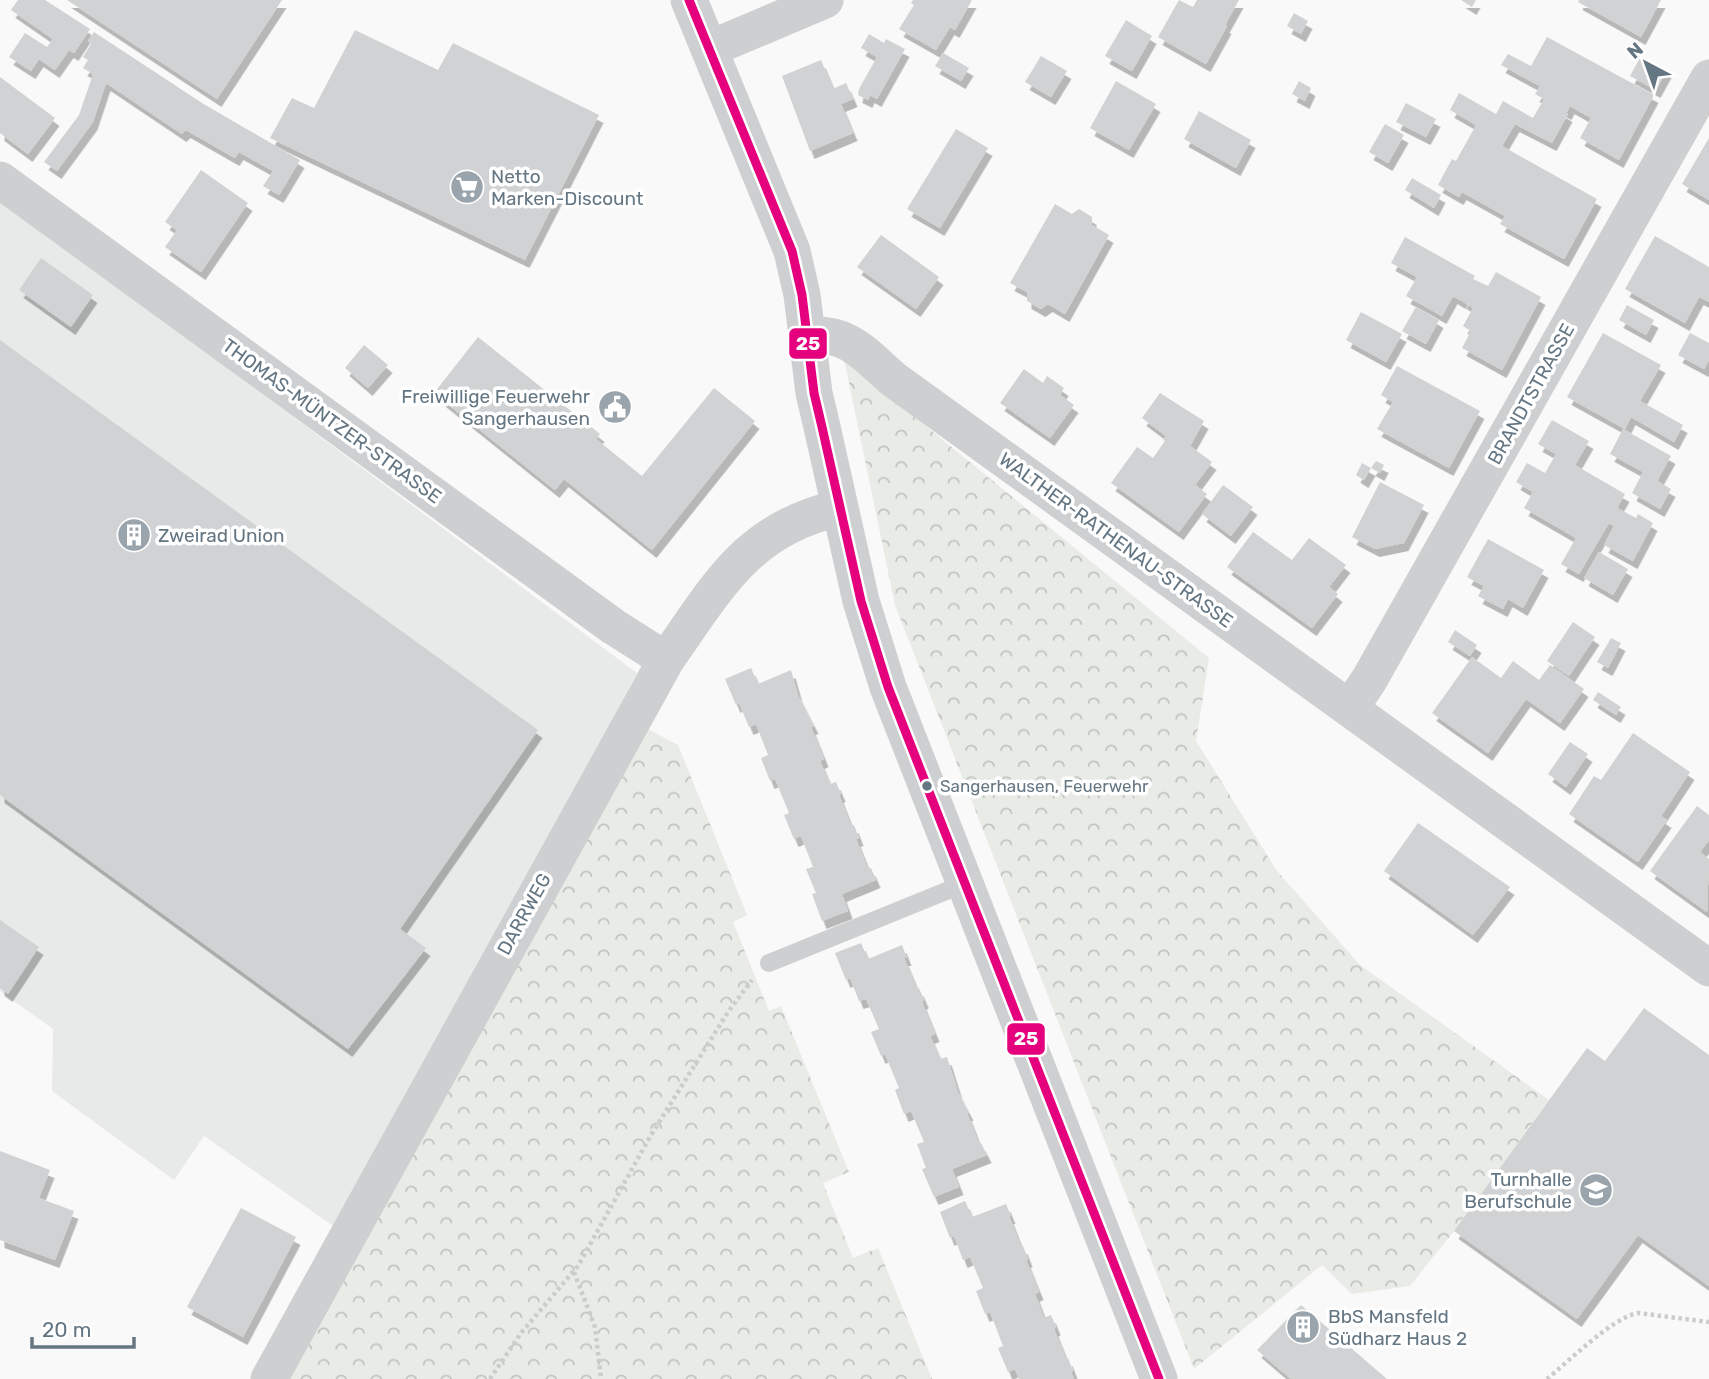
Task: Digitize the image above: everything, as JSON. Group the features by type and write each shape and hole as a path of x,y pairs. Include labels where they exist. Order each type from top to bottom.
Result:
{"street":[{"path":"689,0 792,251 808,335 814,393 861,601 888,687 1159,1379"},
{"path":"709,50 825,0"},
{"name":"BRANDTSTRASSE","path":"1350,708 1369,680 1709,78"},
{"name":"THOMAS-MÜNTZER-STRASSE","path":"0,180 614,627 666,660"},
{"name":"WALTHER-RATHENAU-STRASSE","path":"808,335 828,334 847,341 893,379 1709,968"},
{"name":"DARRWEG","path":"269,1379 666,660 743,558 779,530 817,513 840,508"}],"lane":[{"path":"769,963 966,883"}],"path":[{"path":"490,1379 521,1333 574,1272 689,1073 728,1012 756,975 769,963"},
{"path":"574,1272 594,1327 601,1379"},
{"path":"1547,1379 1616,1322 1631,1314 1709,1322"}],"shaded area":[{"path":"0,198 637,673 336,1228 204,1136 174,1180 52,1091 53,1029 0,991"}],"green space":[{"path":"844,359 1209,658 1196,741 1277,871 1360,965 1549,1100 1454,1231 1410,1286 1352,1294 1322,1265 1194,1369 895,605"},
{"path":"648,729 678,745 747,915 733,922 769,1011 781,1006 849,1172 823,1183 853,1258 878,1248 932,1379 288,1379"}],"building":[{"path":"18,0 45,0 90,29 74,53 69,50 55,70 39,59 31,71 9,57 25,33 47,47 53,39 11,10"},
{"path":"67,0 282,0 217,99"},
{"path":"913,0 972,0 955,30 950,27 936,50 899,29 914,5 911,3"},
{"path":"1179,0 1193,7 1197,0 1239,0 1206,64 1158,37"},
{"path":"1461,0 1476,0 1472,7"},
{"path":"1661,0 1641,37 1578,2"},
{"path":"1294,13 1308,21 1301,34 1287,26"},
{"path":"1126,20 1152,36 1132,71 1105,56"},
{"name":"Netto Marken-Discount","path":"355,30 438,70 453,43 599,115 525,260 270,138 292,98 314,108"},
{"path":"94,32 202,103 300,160 279,195 263,186 273,171 239,152 235,158 186,130 182,134 106,83 93,122 57,171 44,162 79,115 93,74 83,68 88,60 83,57"},
{"path":"869,34 884,43 886,39 905,49 877,99 870,95 868,100 858,95 877,57 861,48"},
{"path":"1547,37 1654,95 1619,160 1580,138 1591,118 1570,106 1567,112 1548,102 1568,114 1552,143 1515,124 1502,146 1597,199 1564,259 1500,224 1505,216 1462,192 1459,197 1438,185 1452,159 1456,161 1476,125 1450,110 1459,93 1496,114 1503,101 1533,118 1544,99 1535,94 1540,86 1501,65 1508,54 1531,66"},
{"path":"943,53 969,68 961,81 935,66"},
{"path":"1041,56 1067,71 1051,97 1025,82"},
{"path":"1641,56 1667,70 1656,90 1630,76"},
{"path":"821,60 832,86 835,88 846,83 853,99 841,104 853,133 810,151 782,76"},
{"path":"0,77 55,118 28,154 0,133"},
{"path":"1116,81 1156,104 1129,150 1090,128"},
{"path":"1299,81 1311,88 1305,101 1292,94"},
{"path":"1406,103 1436,119 1426,137 1396,122"},
{"path":"1199,111 1251,140 1236,168 1184,139"},
{"path":"1385,124 1404,135 1388,163 1369,152"},
{"path":"956,129 988,148 940,228 907,209"},
{"path":"1709,138 1709,200 1682,184"},
{"path":"201,170 248,203 201,272 165,247 177,230 165,222"},
{"path":"1412,178 1441,195 1434,208 1405,190"},
{"path":"1055,204 1072,214 1079,209 1092,217 1092,225 1109,235 1065,314 1048,304 1041,309 1027,301 1027,292 1010,283"},
{"path":"881,235 939,277 916,309 857,267"},
{"path":"1655,236 1709,267 1709,302 1699,297 1685,323 1625,289"},
{"path":"1405,237 1488,286 1496,272 1541,297 1502,370 1462,348 1471,331 1463,326 1473,308 1462,301 1468,290 1461,301 1453,296 1442,316 1406,296 1417,277 1391,263"},
{"path":"41,258 93,295 71,327 19,290"},
{"path":"1627,305 1654,320 1646,335 1619,320"},
{"path":"1416,307 1439,320 1426,344 1402,331"},
{"path":"1361,312 1402,334 1386,362 1346,340"},
{"path":"1603,333 1661,365 1640,401 1683,425 1674,442 1631,417 1625,429 1567,397"},
{"path":"1690,333 1709,343 1709,360 1704,369 1678,355"},
{"path":"478,337 600,434 596,439 642,476 714,388 755,421 652,550 564,479 555,490 434,393"},
{"name":"Zweirad Union","path":"0,340 538,730 400,929 426,948 348,1049 0,795"},
{"path":"364,345 388,365 368,388 345,368"},
{"path":"1397,366 1480,411 1449,468 1377,429 1393,402 1381,395"},
{"path":"1024,369 1043,383 1047,376 1064,388 1060,395 1074,405 1050,438 1000,403"},
{"path":"1160,393 1204,421 1190,446 1212,462 1195,485 1207,494 1179,532 1111,483 1137,447 1153,458 1165,441 1163,440 1166,436 1142,418"},
{"path":"1552,420 1589,441 1575,465 1625,494 1617,508 1636,518 1638,514 1653,523 1633,561 1604,545 1614,526 1609,523 1579,574 1561,564 1576,538 1524,508 1533,492 1516,482 1527,463 1545,473 1556,454 1538,444"},
{"path":"1623,429 1671,456 1657,481 1671,489 1660,509 1632,493 1643,472 1610,454"},
{"path":"1376,461 1384,465 1380,473 1371,468"},
{"path":"1362,463 1371,468 1364,480 1356,475"},
{"path":"1380,482 1424,505 1404,543 1375,549 1352,537"},
{"path":"1223,485 1253,507 1231,536 1202,514"},
{"path":"1253,532 1292,560 1309,538 1346,565 1329,587 1338,594 1312,628 1227,567"},
{"path":"1488,539 1544,570 1523,608 1508,599 1503,609 1478,596 1484,586 1467,577"},
{"path":"1599,552 1628,569 1613,595 1584,578"},
{"path":"1573,622 1595,637 1569,676 1547,661"},
{"path":"1455,630 1477,645 1470,656 1448,642"},
{"path":"1611,638 1621,643 1608,668 1597,662"},
{"path":"1472,657 1501,678 1513,661 1539,680 1550,665 1584,689 1560,723 1526,699 1488,753 1432,713"},
{"path":"751,668 758,684 791,670 798,695 814,726 811,727 824,759 820,761 830,784 836,782 851,826 854,825 859,838 856,839 868,869 871,868 876,880 842,894 848,911 822,921 812,894 816,893 806,869 813,867 801,836 794,839 784,815 789,813 775,779 770,781 761,758 768,755 756,724 749,727 725,679"},
{"path":"1598,692 1621,707 1616,715 1593,700"},
{"path":"1633,733 1690,772 1661,816 1667,820 1638,862 1569,814 1594,776 1601,780"},
{"path":"1570,742 1588,754 1566,787 1548,774"},
{"path":"1697,806 1709,815 1709,840 1700,852 1709,859 1707,912 1650,871"},
{"path":"1418,823 1510,887 1473,935 1384,871"},
{"path":"0,920 39,947 8,994 0,988"},
{"path":"861,943 868,959 902,945 907,958 904,958 924,1000 922,1002 935,1034 930,1036 940,1059 947,1057 979,1144 981,1143 987,1155 952,1169 959,1187 934,1197 922,1169 926,1168 917,1144 924,1142 911,1111 904,1114 895,1090 899,1088 885,1054 881,1056 871,1032 879,1029 866,999 859,1001 850,978 846,980 835,953"},
{"name":"Turnhalle Berufschule","path":"1644,1008 1709,1055 1709,1286 1638,1235 1577,1319 1454,1231 1587,1048 1605,1061"},
{"path":"0,1151 50,1170 39,1198 74,1211 55,1260 0,1240"},
{"path":"965,1201 972,1217 1006,1204 1039,1292 1035,1294 1044,1318 1051,1315 1074,1379 1019,1379 1015,1369 1008,1372 998,1348 1003,1346 990,1312 985,1314 976,1291 983,1288 970,1257 963,1260 954,1236 950,1238 940,1212"},
{"path":"241,1208 296,1237 243,1337 187,1307"},
{"name":"BbS Mansfeld Südharz Haus 2","path":"1301,1305 1387,1379 1291,1379 1257,1350"}],"transit line":[{"name":"25","path":"689,0 792,251 802,295 814,393 861,601 888,687 1159,1379"}],"place":[{"name":"Netto Marken-Discount","path":"467,187"},
{"name":"Freiwillige Feuerwehr Sangerhausen","path":"615,407"},
{"name":"Zweirad Union","path":"134,535"},
{"name":"Sangerhausen, Feuerwehr","path":"927,786"},
{"name":"Turnhalle Berufschule","path":"1596,1190"},
{"name":"BbS Mansfeld Südharz Haus 2","path":"1303,1327"}]}
